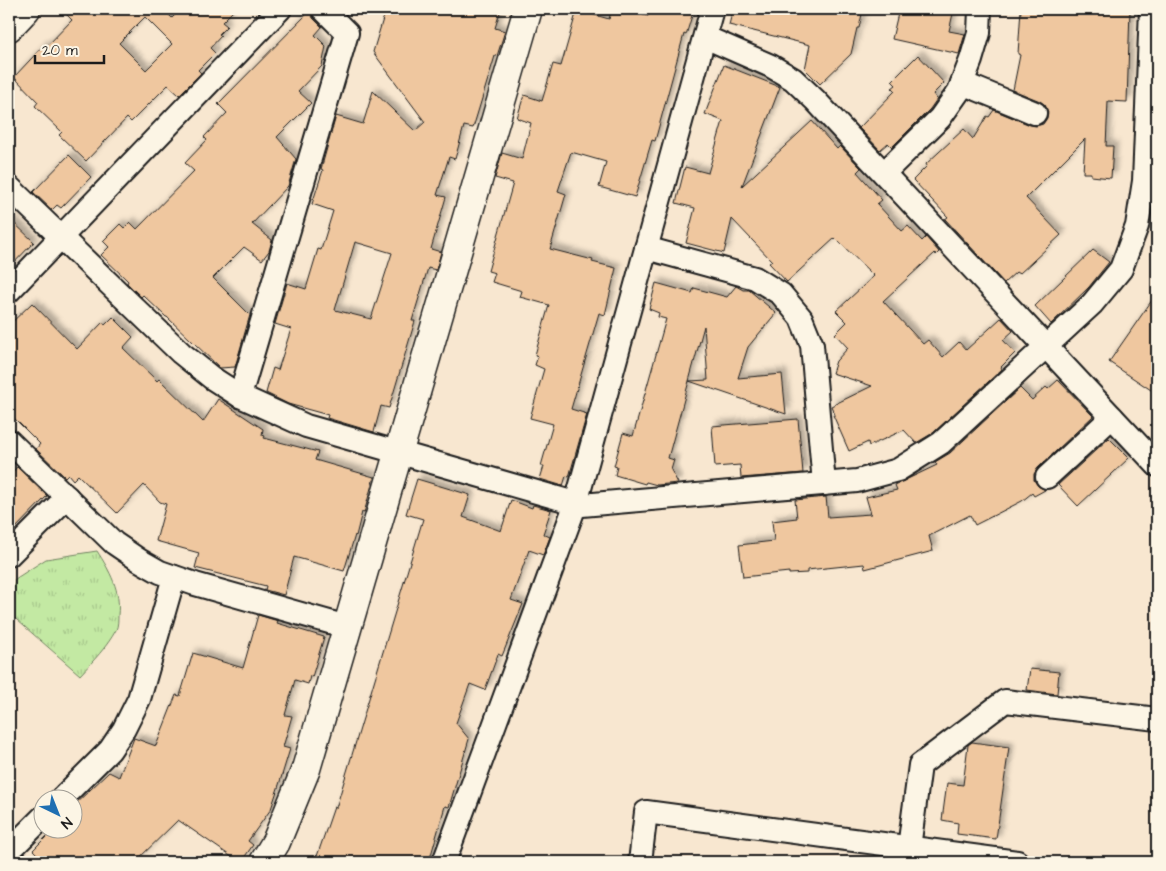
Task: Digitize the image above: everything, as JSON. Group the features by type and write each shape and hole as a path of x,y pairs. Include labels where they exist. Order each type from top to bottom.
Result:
{"street":[{"path":"9,27 26,9"},
{"path":"9,291 280,9"},
{"path":"240,396 347,33 323,9"},
{"path":"264,862 276,842 306,769 528,9"},
{"path":"444,862 576,504 712,9"},
{"path":"884,173 940,118 959,91 979,33 980,9"},
{"path":"9,187 182,353 212,378 240,396 306,426 582,505 857,481 898,470 941,443 1092,304 1121,269 1137,226 1144,181 1150,9"},
{"path":"705,37 771,66 793,79 884,173 1157,465"},
{"path":"962,83 1035,113"},
{"path":"646,248 755,278 781,294 801,318 812,345 824,484"},
{"path":"1047,477 1112,417"},
{"path":"9,440 114,543 138,560 174,577 347,627"},
{"path":"9,555 67,497"},
{"path":"72,788 110,750 139,699 174,577"},
{"path":"909,848 920,765 1005,701 1157,719"},
{"path":"640,862 646,812 1017,862"},
{"path":"13,854 32,830"}],"green space":[{"path":"97,551 116,589 118,625 100,654 80,675 9,613 9,595 13,590 15,579 46,559"}],"building":[{"path":"61,9 163,9 172,18 181,9 235,9 222,22 227,26 210,48 215,53 198,70 201,73 179,95 168,85 131,122 127,118 86,161 59,135 62,132 35,106 38,102 14,77 45,44 47,46 72,20","holes":["145,17 172,44 146,70 119,43"]},
{"path":"386,9 501,9 495,28 505,31 497,56 495,56 473,128 464,126 455,159 449,157 437,195 446,197 431,249 441,252 436,270 428,268 412,321 415,321 389,408 381,406 374,432 327,418 328,415 288,404 266,393 273,368 278,370 291,329 275,324 287,283 306,289 318,249 321,250 333,211 312,204 323,170 321,169 336,116 363,124 373,91 415,131 425,122 373,52","holes":["355,242 392,253 371,319 335,310"]},
{"path":"612,9 622,9 648,16 650,9 694,9 686,35 684,34 655,141 652,140 635,197 599,187 606,162 571,152 558,191 566,194 550,249 616,268 605,315 599,313 571,409 587,414 569,477 566,476 563,486 540,479 544,466 541,466 553,424 530,418 544,369 535,365 538,356 535,355 549,305 520,297 522,291 492,282 495,273 488,271 513,183 495,178 502,153 522,159 531,123 517,118 524,95 542,101 553,64 561,66 577,10 609,19"},
{"path":"733,9 863,9 851,54 820,84 805,69 810,45 729,25"},
{"path":"899,9 954,9 949,31 965,34 959,54 892,39"},
{"path":"1021,9 1130,9 1127,102 1108,101 1106,146 1113,146 1111,178 1091,176 1091,173 1083,173 1085,139 1026,198 1061,235 1019,274 1016,272 1004,283 945,219 948,217 913,180 927,166 926,164 964,129 973,139 987,116 989,117 994,110 1036,126 1043,124 1047,118 1048,112 1045,105 1013,90 1020,55 1018,54"},
{"path":"310,11 313,18 322,27 315,35 326,46 322,66 298,91 311,103 277,137 296,159 288,186 252,224 272,240 269,251 262,260 244,247 213,278 250,315 235,367 220,368 143,295 141,297 127,283 128,281 101,255 109,247 103,241 120,224 124,228 130,222 137,229 194,171 185,163 207,140 204,137 227,113 218,104"},
{"path":"918,55 944,83 933,94 937,99 930,109 892,147 888,143 880,150 859,128 895,91 892,88 896,85 892,81"},
{"path":"724,65 780,87 742,186 812,121 837,149 840,146 861,168 857,172 882,200 877,204 902,231 908,226 922,241 926,237 939,252 936,255 935,253 883,301 923,344 928,340 943,357 959,342 966,350 1001,318 1013,331 1003,340 1015,353 1001,367 1002,369 933,433 916,443 904,430 869,446 868,442 849,451 833,415 835,415 831,406 872,386 832,373 836,361 848,348 835,334 847,322 836,311 874,276 835,238 787,282 769,263 772,261 732,219 724,253 686,243 695,208 676,203 685,167 708,173 723,121 705,114"},
{"path":"69,155 91,177 61,208 57,205 52,210 33,192"},
{"path":"9,218 34,242 9,268"},
{"path":"1093,250 1109,262 1089,287 1051,324 1035,306"},
{"path":"656,283 692,293 694,288 727,297 736,286 743,290 749,290 776,313 748,347 738,378 782,374 786,414 689,381 668,458 674,460 671,470 678,483 657,485 646,482 645,484 615,475 617,467 614,466 623,433 633,436 666,319 658,317 659,313 649,309","holes":["704,326 708,380 689,381"]},
{"path":"1157,293 1157,394 1109,362"},
{"path":"32,303 77,349 103,322 105,325 113,317 133,337 123,348 157,381 159,379 203,422 218,399 263,429 262,435 265,436 264,438 318,452 315,460 374,477 344,571 294,557 284,595 265,590 266,586 195,568 199,553 156,541 166,504 160,502 144,485 117,513 78,475 73,480 68,474 65,477 36,449 40,444 9,413 9,325"},
{"path":"1058,380 1093,416 1034,474 1034,480 1038,486 1045,490 1034,496 1032,493 1022,501 975,525 970,515 929,536 933,551 865,569 864,564 807,570 807,573 789,574 789,572 743,577 739,545 774,541 772,521 797,518 795,500 826,497 828,517 871,514 866,497 897,490 895,485 937,465 935,462 950,453 1020,388 1032,400 1046,387 1048,389"},
{"path":"798,419 803,473 741,478 740,465 715,467 712,426"},
{"path":"1109,438 1129,458 1078,506 1058,485"},
{"path":"17,467 47,496 9,535 9,476"},
{"path":"417,479 470,495 463,517 501,531 511,500 532,508 533,505 551,510 543,534 550,537 543,555 529,550 511,600 523,604 502,656 498,654 485,690 470,684 456,723 469,739 449,807 445,806 429,862 315,862 334,807 336,808 423,519 406,514"},
{"path":"258,615 278,621 277,623 324,637 312,677 310,676 308,684 295,680 285,715 292,716 283,747 290,749 271,809 248,841 253,845 241,862 178,820 135,862 45,862 33,850 45,838 82,838 82,798 109,772 119,777 134,738 156,746 176,695 180,696 193,653 243,668"},
{"path":"1030,669 1059,672 1057,694 1027,690"},
{"path":"972,742 1009,747 996,839 957,834 958,823 942,820 947,783 963,785 968,745"}]}
